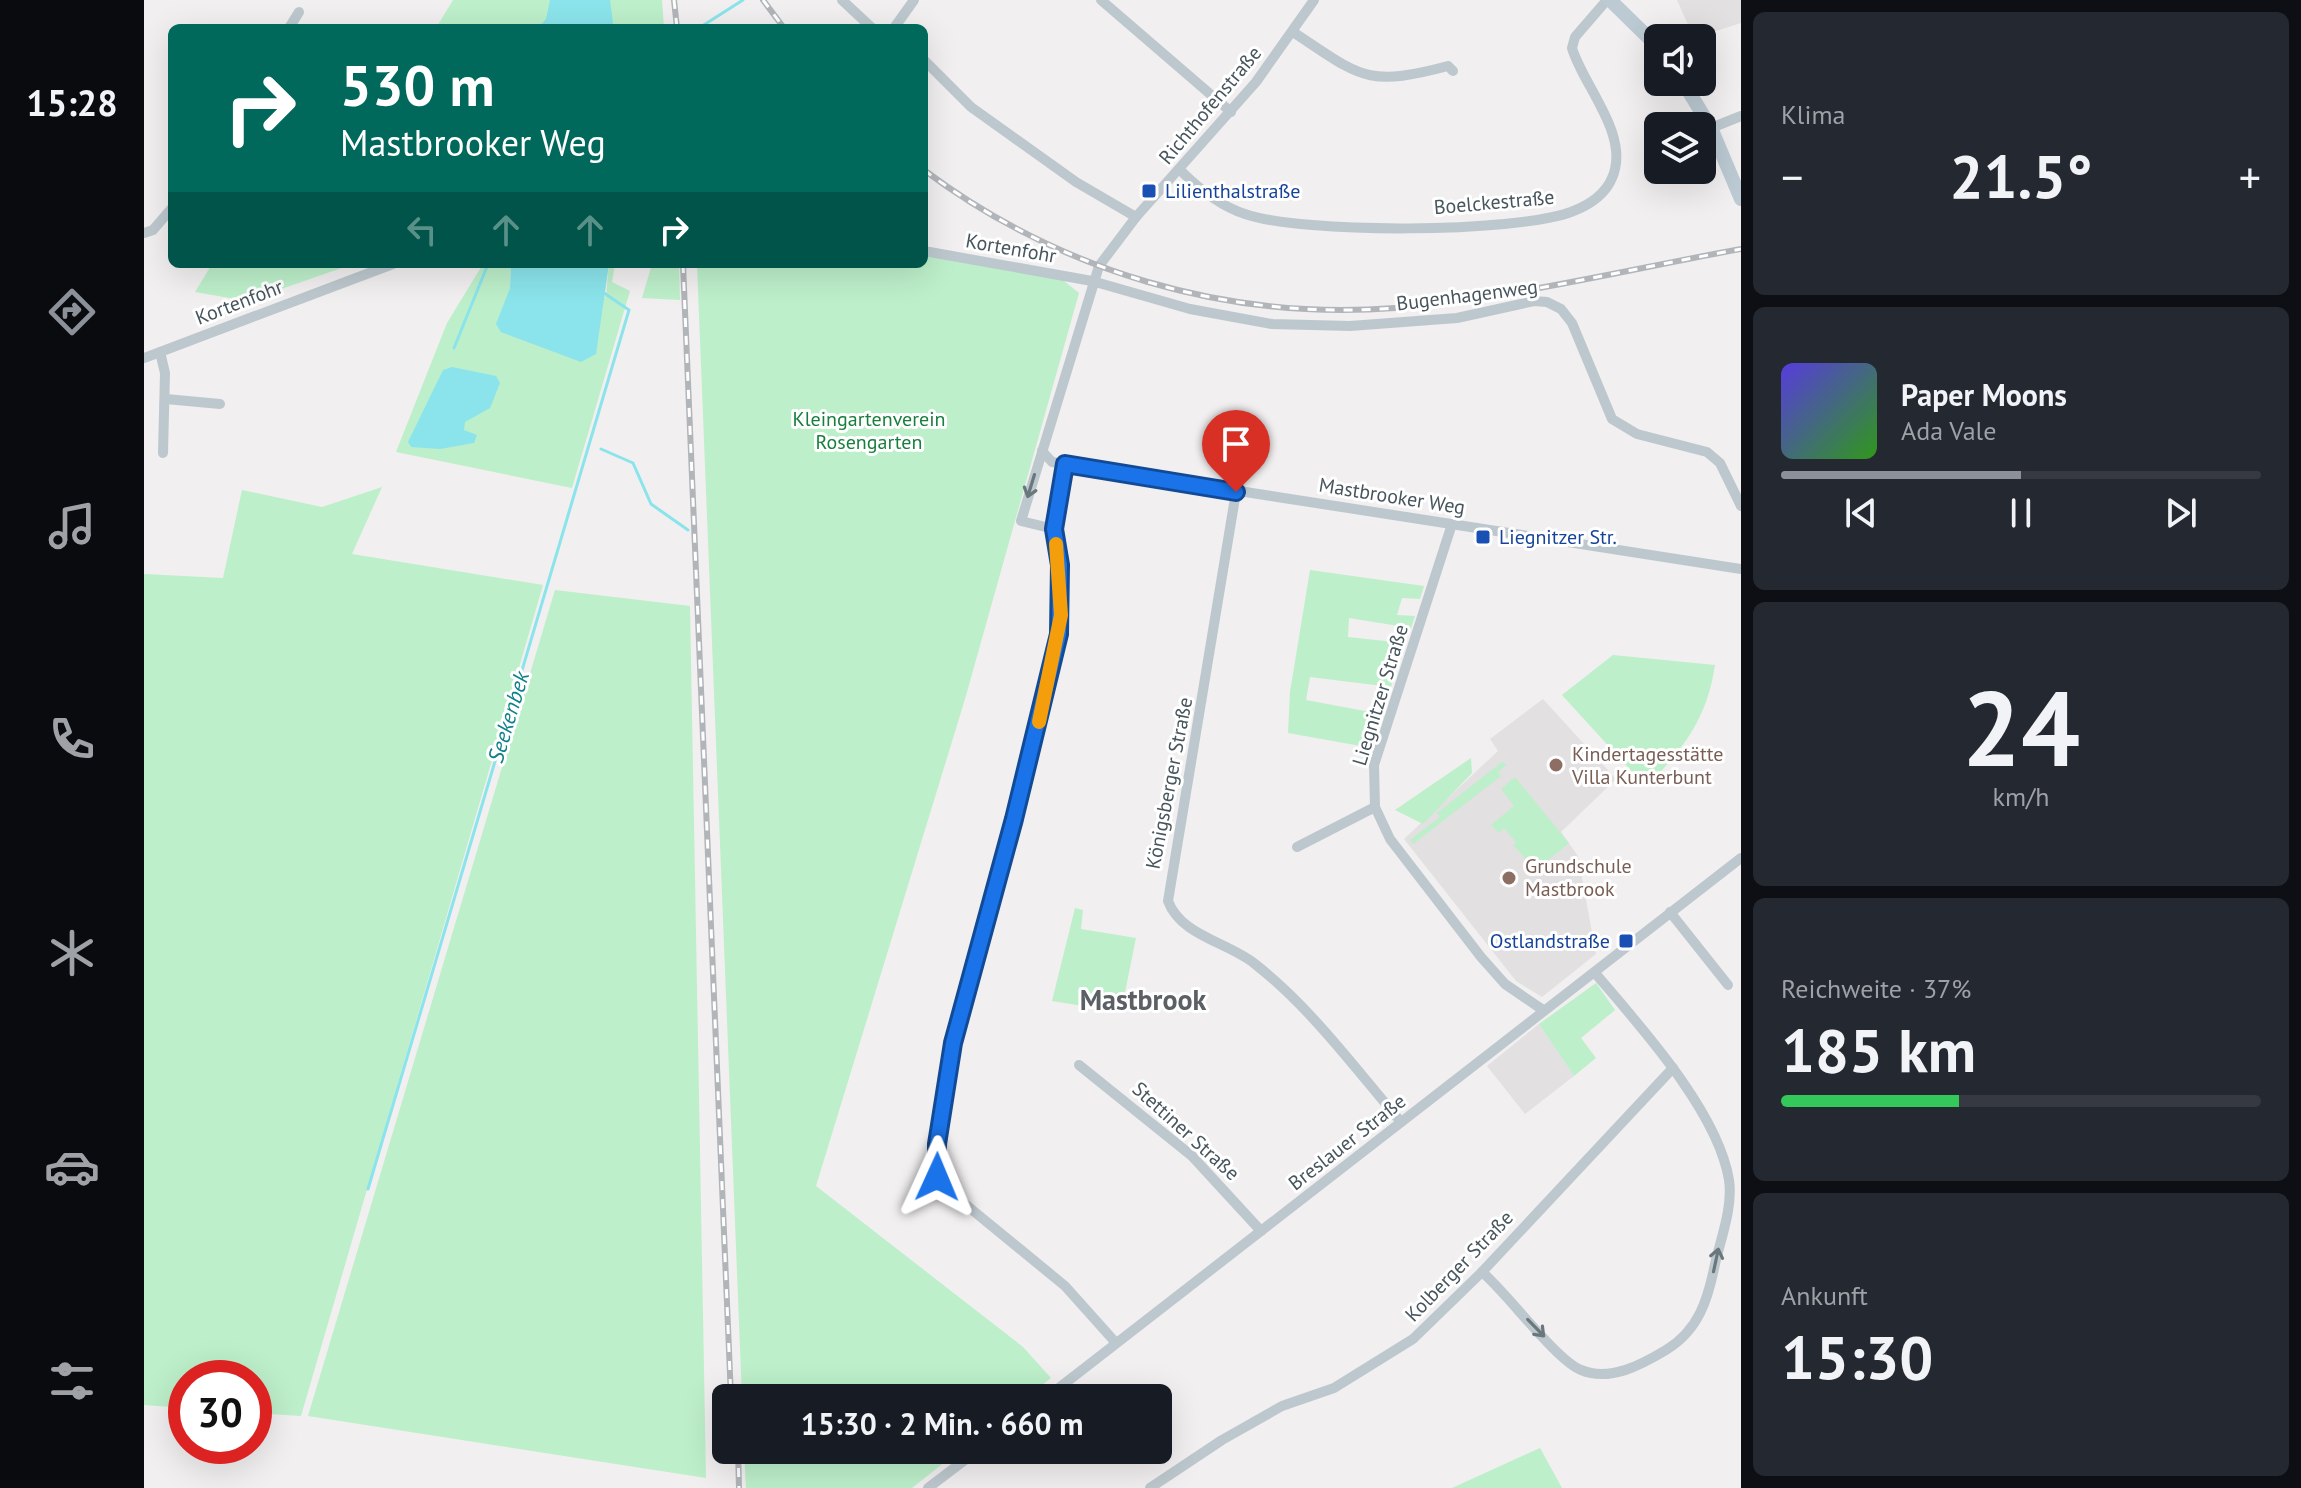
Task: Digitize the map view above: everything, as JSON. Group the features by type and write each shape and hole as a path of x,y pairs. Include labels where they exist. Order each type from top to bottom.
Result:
{"main road":[{"path":"1608,0 1644,34"},
{"path":"1716,140 1741,199"}],"street":[{"path":"842,0 868,24"},
{"path":"897,24 914,0"},
{"path":"1101,0 1231,112"},
{"name":"Richthofenstraße","path":"1054,529 1021,521 1092,281 1107,253 1231,112 1314,0"},
{"name":"Boelckestraße","path":"1180,170 1218,201 1244,214 1305,225 1483,225 1569,213 1597,198 1613,176 1615,158 1607,121 1572,48 1575,37 1608,0"},
{"path":"292,24 299,12"},
{"path":"1293,32 1341,67 1363,75 1397,77 1448,66 1453,71"},
{"path":"928,64 971,107 1076,182 1136,217"},
{"path":"1716,126 1741,116"},
{"path":"144,233 153,230 168,213"},
{"name":"Kortenfohr","path":"928,252 1092,281"},
{"name":"Kortenfohr","path":"144,358 382,268"},
{"name":"Bugenhagenweg","path":"1092,281 1190,309 1272,324 1350,326 1457,318 1534,301 1547,302 1561,309 1572,323 1612,419 1637,434 1707,452 1720,463 1741,506"},
{"path":"160,352 166,399 163,453"},
{"path":"166,399 220,404"},
{"name":"Mastbrooker Weg","path":"1042,451 1052,462 1741,569"},
{"path":"1065,464 1054,529 1060,565 1059,634 1018,804 953,1043 935,1165 943,1186 1065,1286 1116,1343"},
{"name":"Königsberger Straße","path":"1236,492 1168,901 1173,914 1189,928 1253,962 1291,995 1401,1122"},
{"name":"Liegnitzer Straße","path":"1452,524 1374,765 1375,807 1390,839 1481,957 1505,984 1543,1010"},
{"path":"1297,847 1375,807"},
{"path":"1728,985 1670,912 1741,858"},
{"name":"Breslauer Straße","path":"1064,1384 1670,912"},
{"path":"1482,1272 1569,1363 1581,1370 1601,1374 1625,1371 1672,1347 1706,1307 1728,1210 1729,1181 1716,1142 1673,1068 1595,973"},
{"name":"Stettiner Straße","path":"1079,1065 1192,1156 1261,1231"},
{"name":"Kolberger Straße","path":"1150,1488 1222,1440 1282,1406 1334,1388 1413,1339 1482,1272 1673,1068"},
{"path":"928,1488 960,1464"}],"shaded area":[{"path":"1677,0 1741,0 1741,23 1716,31 1716,24 1688,24"},
{"name":"Grundschule Mastbrook","path":"1543,699 1616,779 1561,832 1578,856 1596,954 1542,997 1516,981 1404,839 1498,751 1490,739"},
{"path":"1539,1024 1574,1076 1525,1114 1487,1066"}],"green space":[{"path":"453,0 662,0 664,24 438,24"},
{"name":"Kleingartenverein Rosengarten","path":"928,256 1059,277 1079,293 965,699 816,1186 1023,1347 1051,1378 1044,1384 741,1384 697,268 928,268"},
{"path":"210,268 342,268 247,301 195,292"},
{"path":"481,268 511,268 510,288 497,324 606,296 609,268 614,268 612,282 630,291 572,488 396,452 447,323"},
{"path":"651,268 679,268 680,300 642,298"},
{"path":"382,487 352,554 543,585 301,1416 272,1414 272,1360 168,1360 168,1407 144,1405 144,574 223,578 242,490 322,507"},
{"path":"1310,570 1424,586 1420,599 1402,598 1397,615 1415,616 1411,628 1349,618 1348,637 1403,643 1391,687 1310,677 1306,700 1381,714 1372,748 1288,733 1290,692"},
{"path":"555,590 690,606 706,1478 308,1416"},
{"path":"1613,655 1715,665 1706,702 1691,732 1646,787 1562,695"},
{"path":"1471,758 1472,773 1423,824 1395,810"},
{"path":"1502,762 1506,765 1498,772 1501,776 1413,844 1410,840 1440,817 1437,813"},
{"path":"1515,777 1569,843 1536,870 1513,845 1516,842 1504,828 1499,833 1491,825 1514,806 1501,789"},
{"path":"1075,908 1083,910 1081,929 1136,938 1121,1012 1052,1001"},
{"path":"1596,983 1615,1010 1581,1038 1596,1058 1574,1076 1539,1024"},
{"path":"1540,1448 1562,1488 1452,1488"},
{"path":"745,1464 942,1464 912,1488 746,1488"}],"water":[{"path":"550,0 610,0 613,23 542,24 546,19"},
{"path":"511,268 608,268 596,354 581,362 501,332 496,324 510,288"},
{"path":"452,367 496,376 500,383 490,408 465,422 464,430 477,435 474,443 440,449 411,447 408,442 443,370"}],"waterway":[{"name":"Seekenbek","path":"705,24 743,0"},
{"path":"454,348 486,268"},
{"name":"Seekenbek","path":"368,1189 629,310 604,293"},
{"path":"601,449 633,463 651,504 688,530"}],"railway":[{"path":"674,0 677,24"},
{"path":"763,0 781,24"},
{"path":"928,173 1031,236 1088,261 1147,282 1208,297 1270,306 1332,310 1437,304 1524,291 1741,249"},
{"path":"683,268 730,1384"},
{"path":"738,1464 739,1488"}],"slow traffic":[{"path":"1039,722 1061,615 1060,565 1056,544"}],"place":[{"name":"Lilienthalstraße","path":"1149,191"},
{"name":"Liegnitzer Str.","path":"1483,537"},
{"name":"Kindertagesstätte Villa Kunterbunt","path":"1556,765"},
{"name":"Grundschule Mastbrook","path":"1509,878"},
{"name":"Ostlandstraße","path":"1626,941"}],"district":[{"name":"Mastbrook","path":"1143,999"}],"route":[{"path":"937,1177 937,1144 953,1043 974,956 1014,819 1059,634 1060,565 1054,529 1065,464 1236,492"}]}
